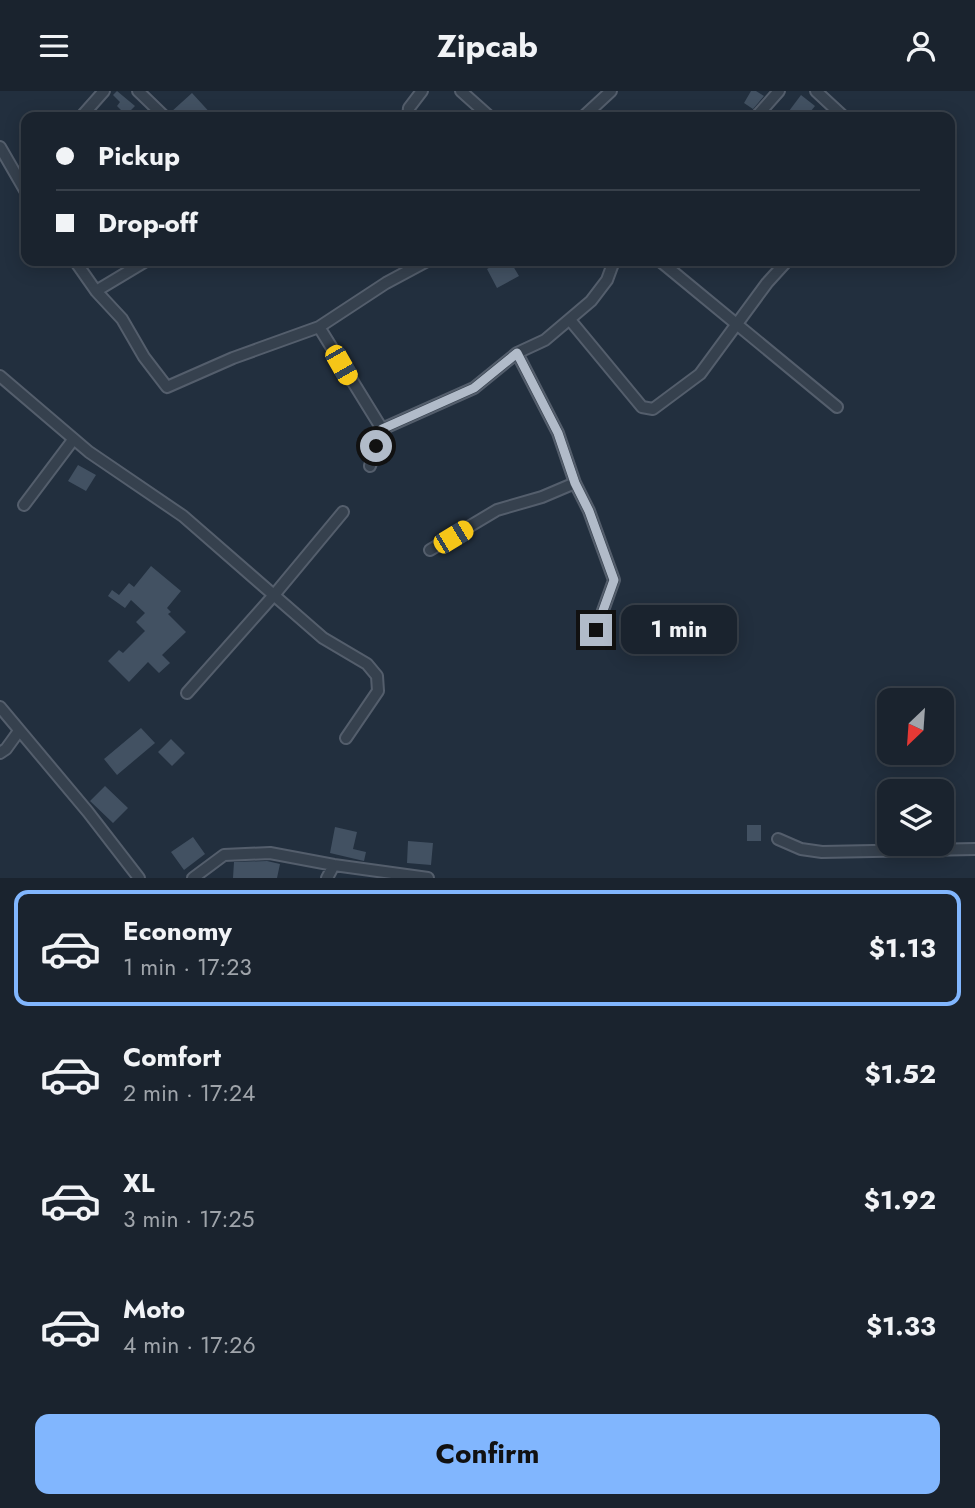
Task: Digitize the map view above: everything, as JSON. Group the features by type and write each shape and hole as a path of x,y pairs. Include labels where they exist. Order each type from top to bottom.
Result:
{"street":[{"path":"85,112 104,91"},
{"path":"138,91 160,112"},
{"path":"409,112 422,91"},
{"path":"460,91 484,112"},
{"path":"588,112 611,91"},
{"path":"760,112 779,91"},
{"path":"816,91 839,112"},
{"path":"0,147 21,186"},
{"path":"15,177 21,173"},
{"path":"78,266 96,291 122,319 144,357 167,387 233,358 319,327 386,283 418,266"},
{"path":"96,291 138,266"},
{"path":"370,466 382,429 474,388 517,353 545,339 591,301 607,280 612,266"},
{"path":"666,266 837,407"},
{"path":"570,320 642,407 653,409 700,374 782,266"},
{"path":"319,327 382,429"},
{"path":"517,353 558,433 614,580 596,630"},
{"path":"0,376 73,440 183,516 323,638 367,664 377,676 378,691 346,738"},
{"path":"24,505 73,440"},
{"path":"430,551 497,510 542,497 575,483"},
{"path":"187,693 343,512"},
{"path":"0,707 139,878"},
{"path":"0,753 6,750 19,731"},
{"path":"778,839 801,849 822,852 975,849"},
{"path":"193,878 223,855 270,853 428,878"},
{"path":"327,878 334,865"}],"building":[{"path":"117,91 135,106 129,112 123,112 117,106 120,102 113,95"},
{"path":"751,91 764,96 753,109 744,103"},
{"path":"192,93 209,112 171,112"},
{"path":"801,95 815,106 810,112 789,111"},
{"path":"492,266 513,266 519,276 497,288 487,269"},
{"path":"78,465 96,475 86,491 68,481"},
{"path":"151,566 181,591 167,608 171,612 168,614 186,632 162,655 170,663 159,673 148,662 129,682 108,661 119,650 123,653 145,631 136,622 145,613 131,600 125,608 108,596 112,590 119,595 129,583 134,587"},
{"path":"141,728 155,743 117,775 104,759"},
{"path":"171,739 185,753 172,766 158,752"},
{"path":"105,786 128,808 113,823 90,801"},
{"path":"747,825 761,825 761,841 747,841"},
{"path":"335,827 357,832 353,849 366,852 364,861 330,853"},
{"path":"193,837 205,854 184,870 171,852"},
{"path":"408,841 433,843 431,865 407,863"},
{"path":"267,861 280,864 277,878 233,878 234,862"}],"route":[{"path":"376,446 382,429 474,388 517,353 558,433 614,580 596,630"}]}
